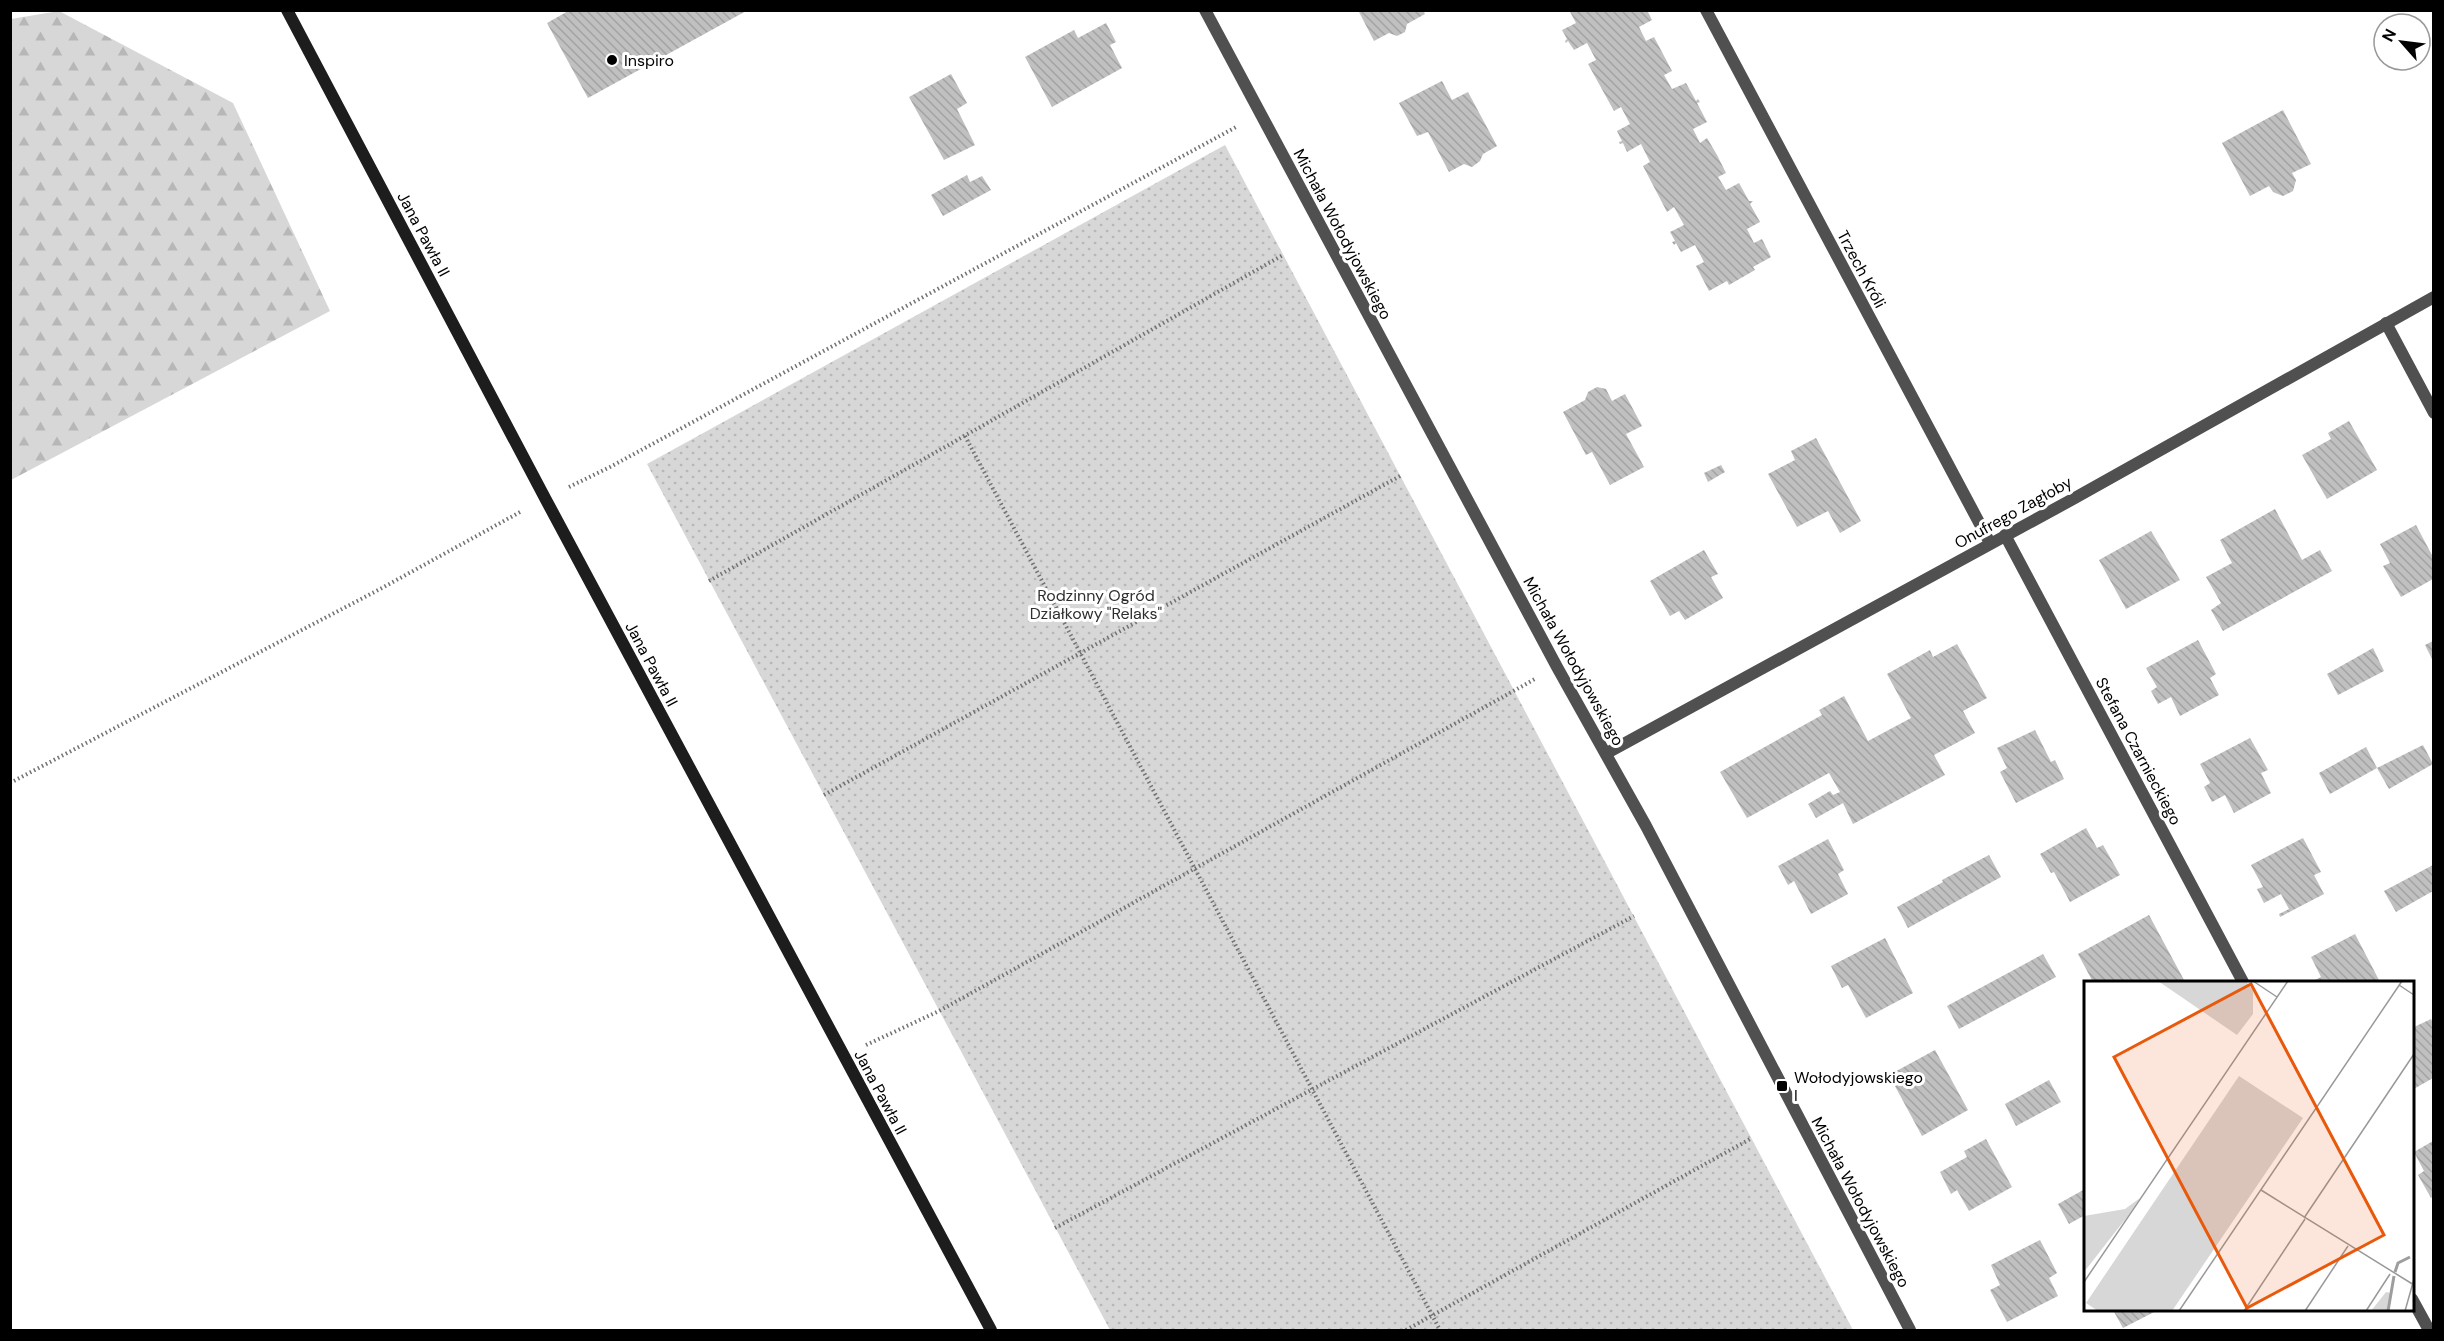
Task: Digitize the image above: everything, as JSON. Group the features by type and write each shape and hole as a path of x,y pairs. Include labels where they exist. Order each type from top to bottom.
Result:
{"main road":[{"name":"Jana Pawła II","path":"287,10 544,498 991,1330"}],"street":[{"name":"Michała Wołodyjowskiego","path":"1205,10 1552,657 1607,753 1910,1330"},
{"name":"Trzech Króli","path":"1706,10 1990,543"},
{"name":"Onufrego Zagłoby","path":"1607,753 2433,297"},
{"path":"2386,323 2433,413"},
{"name":"Stefana Czarnieckiego","path":"2005,535 2242,981"},
{"path":"2414,1303 2429,1330"}],"path":[{"path":"10,783 382,588 544,498 621,461 1235,127 1261,116"},
{"path":"709,581 1283,255"},
{"path":"965,436 1440,1330"},
{"path":"824,795 1400,476"},
{"path":"843,1056 939,1011 1514,690"},
{"path":"1055,1228 1634,916"},
{"path":"1406,1330 1752,1138"}],"green space":[{"path":"59,11 233,103 330,311 11,480 11,19"},
{"name":"Rodzinny Ogród Działkowy \"Relaks\"","path":"1225,145 1853,1330 1110,1330 647,464"}],"building":[{"name":"Inspiro","path":"570,10 748,10 588,98 547,23"},
{"path":"1358,10 1423,10 1425,14 1407,24 1405,32 1397,36 1389,33 1374,41"},
{"path":"1569,10 1647,10 1652,20 1639,27 1646,41 1654,37 1672,71 1664,75 1672,89 1686,83 1696,101 1698,99 1700,102 1697,103 1707,122 1693,129 1700,143 1707,138 1717,155 1726,173 1718,177 1726,190 1739,183 1749,201 1753,201 1750,204 1760,222 1747,229 1754,243 1762,239 1771,257 1753,267 1755,270 1729,285 1727,281 1709,291 1696,266 1704,262 1695,245 1681,252 1676,243 1674,245 1672,242 1675,241 1670,232 1684,225 1674,207 1667,212 1643,166 1650,162 1641,144 1627,152 1623,143 1620,144 1619,142 1622,141 1617,131 1630,124 1621,107 1614,111 1588,64 1596,60 1587,43 1574,50 1568,41 1566,43 1567,39 1562,30 1576,23"},
{"path":"1106,23 1116,42 1110,45 1122,68 1052,107 1025,57 1074,30 1078,38"},
{"path":"951,74 967,103 957,109 975,145 944,160 909,97"},
{"path":"1442,81 1452,100 1468,92 1497,146 1483,154 1480,161 1472,167 1464,164 1449,172 1428,132 1417,136 1399,103"},
{"path":"2283,110 2311,164 2292,173 2296,180 2293,191 2283,196 2273,192 2269,186 2250,196 2222,143"},
{"path":"967,175 970,182 982,176 991,190 943,216 931,195"},
{"path":"1597,387 1606,389 1612,401 1625,394 1642,426 1626,434 1644,467 1610,485 1592,452 1586,455 1563,412 1585,400 1588,392"},
{"path":"2349,421 2377,470 2327,499 2302,455 2331,439 2328,433"},
{"path":"1816,438 1861,521 1840,533 1828,511 1797,527 1768,474 1795,460 1791,451"},
{"path":"1721,465 1725,472 1708,482 1704,473"},
{"path":"2275,509 2302,560 2320,550 2332,571 2223,631 2211,610 2221,603 2206,577 2232,563 2220,540"},
{"path":"2416,525 2433,557 2433,579 2401,597 2383,566 2390,563 2380,544"},
{"path":"2151,531 2180,580 2126,609 2099,560"},
{"path":"1704,550 1718,574 1711,577 1723,598 1685,620 1679,611 1670,616 1650,581"},
{"path":"2198,640 2216,674 2210,678 2219,695 2180,716 2171,697 2158,704 2151,691 2157,687 2146,668"},
{"path":"2433,641 2433,661 2425,645"},
{"path":"1957,644 1987,698 1963,711 1975,733 1934,755 1945,775 1853,824 1843,803 1816,818 1808,804 1830,791 1833,795 1840,792 1829,773 1747,818 1720,772 1822,715 1819,710 1844,696 1868,741 1911,718 1887,674 1930,650 1933,657"},
{"path":"2373,648 2384,671 2338,695 2327,674"},
{"path":"2035,730 2051,762 2055,760 2064,779 2016,803 2000,772 2007,768 1997,748"},
{"path":"2250,738 2268,770 2261,773 2271,793 2234,813 2225,795 2212,802 2204,787 2210,783 2200,764"},
{"path":"2423,745 2433,764 2389,789 2377,768"},
{"path":"2366,747 2377,768 2330,794 2319,773"},
{"path":"2086,828 2097,848 2103,845 2120,875 2070,902 2054,872 2051,873 2040,854"},
{"path":"2303,838 2321,872 2314,875 2324,894 2280,917 2279,914 2289,909 2281,894 2264,903 2257,889 2263,887 2251,865"},
{"path":"1828,839 1844,870 1838,874 1848,894 1811,914 1794,881 1788,885 1778,866"},
{"path":"1989,855 2001,877 1908,928 1897,907"},
{"path":"2433,865 2433,891 2396,912 2384,891"},
{"path":"2149,915 2184,980 2092,981 2078,954"},
{"path":"2355,934 2379,981 2316,981 2321,977 2311,957"},
{"path":"1885,938 1913,993 1866,1018 1848,985 1842,988 1831,966"},
{"path":"2043,954 2056,977 1959,1029 1947,1006"},
{"path":"2431,1019 2433,1023 2433,1078 2414,1089 2414,1027"},
{"path":"1935,1050 1968,1110 1922,1136 1889,1075"},
{"path":"2049,1080 2061,1102 2016,1126 2005,1104"},
{"path":"1986,1139 2012,1187 1969,1211 1957,1190 1951,1194 1940,1172 1967,1157 1964,1151"},
{"path":"2433,1141 2433,1196 2431,1198 2418,1175 2424,1171 2414,1152"},
{"path":"2084,1190 2084,1216 2069,1224 2058,1204"},
{"path":"2040,1240 2057,1273 2049,1278 2058,1296 2007,1322 1990,1290 2000,1285 1991,1265"},
{"path":"2114,1311 2156,1311 2123,1328"}],"place":[{"name":"Inspiro","path":"612,60"},
{"name":"Wołodyjowskiego I","path":"1782,1086"}]}
